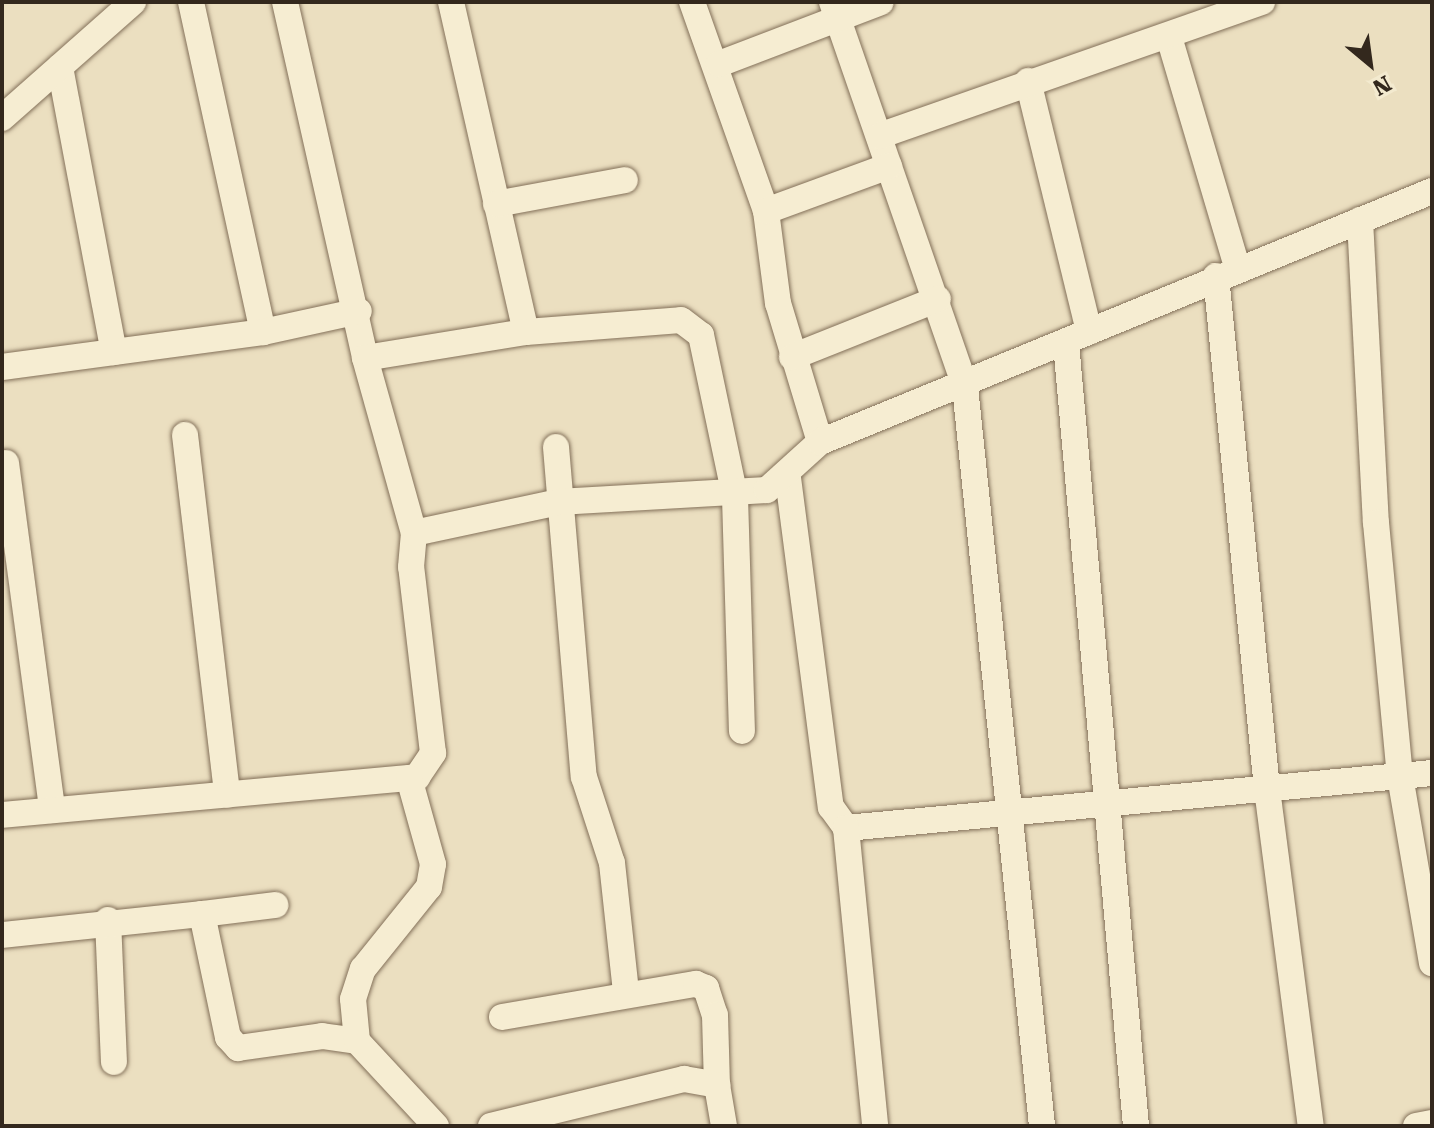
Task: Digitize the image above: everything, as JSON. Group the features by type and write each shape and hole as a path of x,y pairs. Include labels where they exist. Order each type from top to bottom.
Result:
{"street":[{"path":"2,118 133,2"},
{"path":"191,2 263,332"},
{"path":"2,815 409,778 429,768 433,753 411,567 414,533 365,358 359,311 285,2"},
{"path":"451,2 526,332"},
{"path":"692,2 719,64 766,211 792,357 820,442"},
{"path":"719,64 834,10 881,2"},
{"path":"879,136 1028,81 1169,37 1262,2"},
{"path":"834,10 938,299 965,387 1004,815 1042,1126"},
{"path":"1169,37 1226,271 1267,789 1311,1126"},
{"path":"60,67 114,352"},
{"path":"1028,81 1078,338 1108,807 1136,1126"},
{"path":"766,211 889,166"},
{"path":"496,204 625,180"},
{"path":"414,533 558,502 735,497 788,478 820,442 965,387 1226,271 1432,191"},
{"path":"1360,220 1376,523 1400,776 1432,963"},
{"path":"792,357 938,299"},
{"path":"2,367 263,332 359,311"},
{"path":"365,358 526,332 693,324 735,497 742,731"},
{"path":"185,435 227,795"},
{"path":"556,447 558,502 584,777 612,863 626,991"},
{"path":"6,463 52,810"},
{"path":"788,478 831,807 846,828 875,1126"},
{"path":"846,828 1108,807 1432,773"},
{"path":"409,778 433,864 429,887 363,969 353,999 357,1041 436,1126"},
{"path":"2,935 108,920 202,914 275,905"},
{"path":"202,914 228,1037 238,1048 265,1050 322,1036 357,1041"},
{"path":"108,920 114,1062"},
{"path":"502,1017 626,991 681,983 706,988 715,1015 717,1085 724,1126"},
{"path":"491,1126 684,1079 717,1085"},
{"path":"1416,1126 1432,1123"}]}
